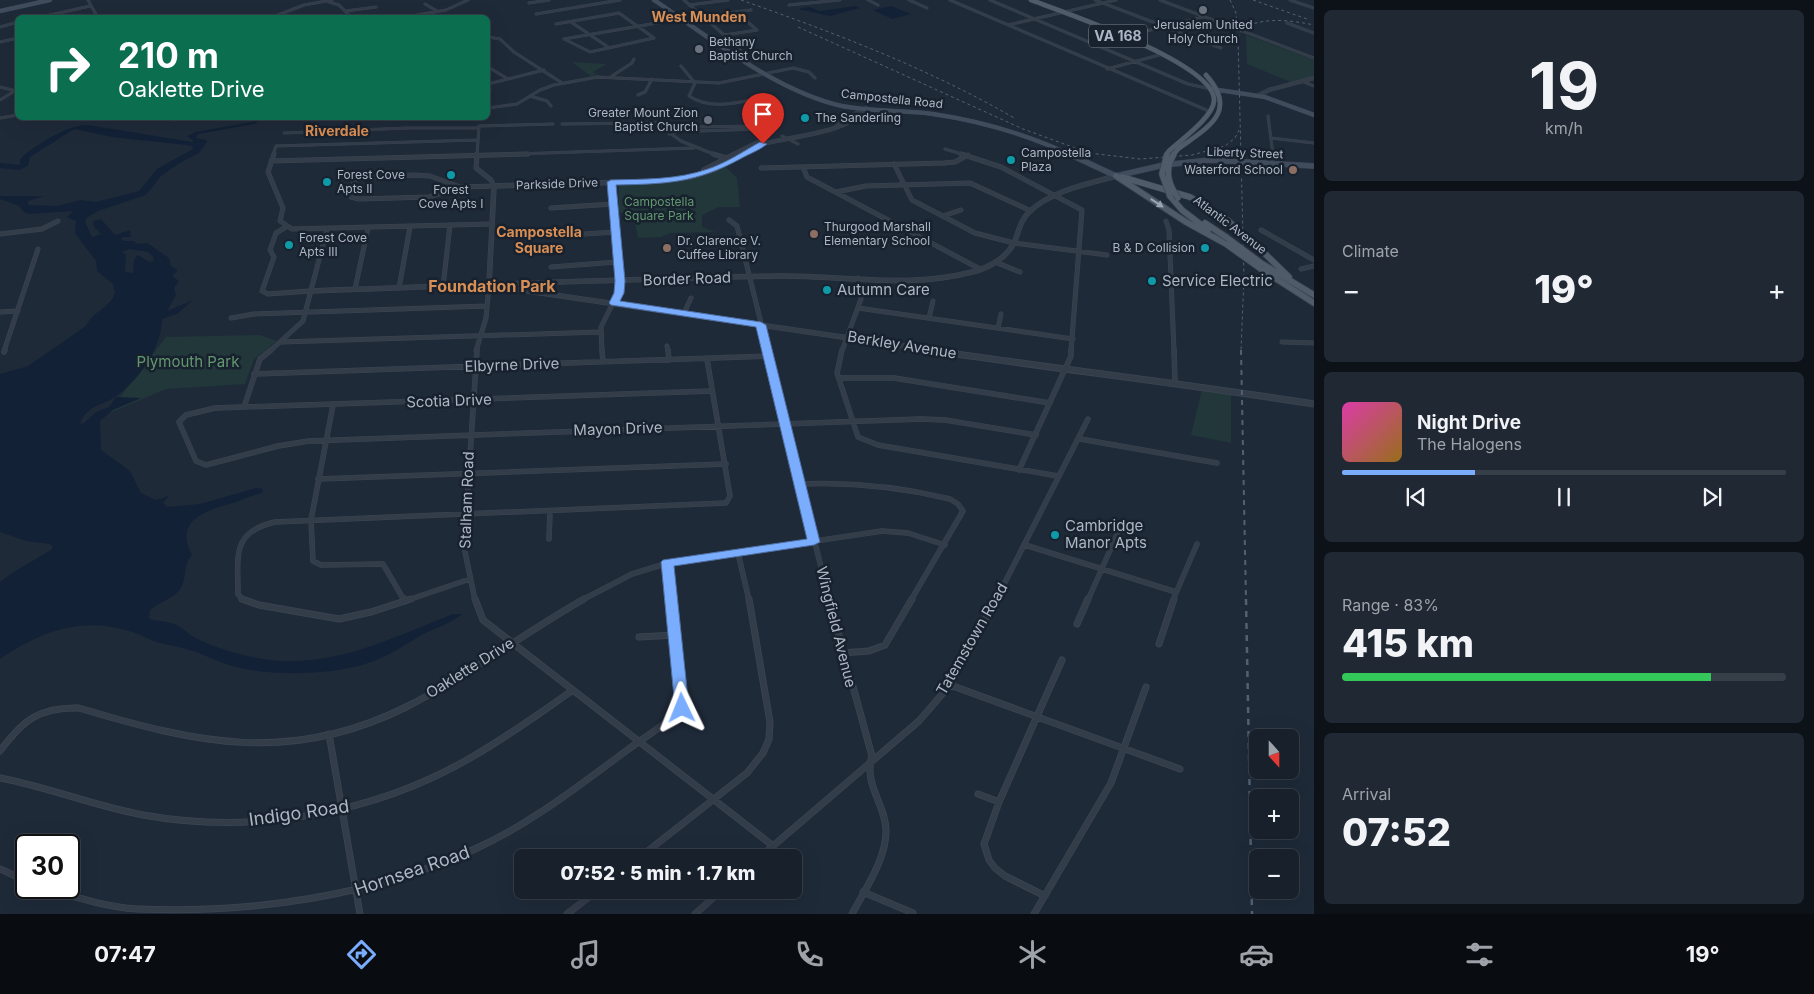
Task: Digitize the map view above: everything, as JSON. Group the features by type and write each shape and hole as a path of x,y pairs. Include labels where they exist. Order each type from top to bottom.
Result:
{"main road":[{"path":"0,10 41,0"},
{"path":"0,10 50,0"},
{"name":"Campostella Road","path":"654,0 680,19 766,74 787,87 810,97 836,104 939,114 974,121 1045,142 1116,176"},
{"name":"VA 168","path":"1031,0 1126,36 1193,66 1220,90"},
{"name":"VA 168","path":"1039,0 1163,54 1191,69 1212,89"},
{"path":"1211,112 1214,103 1212,89 1259,95 1314,115"},
{"name":"Atlantic Avenue","path":"1220,90 1222,102 1219,113 1178,150 1170,159 1167,170 1171,187 1178,198 1194,214 1226,240"},
{"name":"Atlantic Avenue","path":"1211,112 1169,151 1161,169 1162,180 1170,196 1190,216 1226,240"},
{"name":"Liberty Street","path":"1116,176 1156,167 1199,161 1228,160 1314,166"},
{"path":"1116,176 1180,193 1206,206 1227,220 1302,288 1314,295"},
{"path":"1116,176 1181,219 1226,240 1314,303"},
{"name":"Atlantic Avenue","path":"1261,266 1302,288"}],"street":[{"path":"88,0 96,15"},
{"path":"278,15 304,5 332,0"},
{"path":"420,15 464,4 468,0"},
{"path":"533,0 529,3 549,0"},
{"path":"536,14 620,0"},
{"path":"684,0 725,35 749,63"},
{"path":"689,5 728,0"},
{"path":"789,5 840,0"},
{"path":"868,0 878,5"},
{"path":"909,0 927,8"},
{"path":"950,0 1197,108 1211,112"},
{"path":"993,0 1135,62 1192,85 1212,89"},
{"path":"1095,0 1221,48"},
{"path":"1006,25 1116,0"},
{"path":"1160,0 1314,58"},
{"path":"1290,0 1314,8"},
{"path":"324,1 339,5 349,15"},
{"path":"425,4 437,11"},
{"path":"50,15 90,6"},
{"path":"346,12 376,7"},
{"path":"703,16 751,10"},
{"path":"725,35 757,30 736,12"},
{"path":"556,24 619,13 637,26 654,38 590,52 564,39 587,34 637,26 680,19"},
{"path":"1126,36 1204,16"},
{"path":"571,22 608,47"},
{"path":"0,27 15,23"},
{"path":"1287,24 1314,33"},
{"path":"490,37 500,39 520,56 562,83"},
{"path":"0,42 15,39"},
{"path":"1107,69 1163,54"},
{"path":"612,76 632,63 634,59"},
{"path":"681,66 695,83"},
{"path":"490,68 508,79"},
{"path":"490,108 517,104 540,90 562,83 612,76 695,83 728,82 789,68 798,68 809,72 815,78"},
{"path":"490,84 544,70"},
{"path":"1259,95 1314,78"},
{"path":"638,96 645,92 652,79"},
{"path":"1302,81 1314,86"},
{"path":"695,83 689,96 698,102 711,103 755,99"},
{"path":"0,87 15,90"},
{"path":"0,100 15,91"},
{"path":"530,96 547,101 551,106"},
{"name":"Parkside Drive","path":"655,181 699,172 749,145 839,127 860,117 866,108"},
{"path":"0,118 15,116"},
{"path":"1268,116 1274,163"},
{"path":"562,124 656,123 669,134 694,148 732,160"},
{"path":"284,133 553,124"},
{"path":"669,134 691,127 758,126 759,129 699,131 691,127"},
{"path":"478,128 477,171 491,180 494,186"},
{"path":"299,145 302,133"},
{"path":"784,137 798,144"},
{"name":"Parkside Drive","path":"460,187 430,176 366,176 356,179 351,195 359,199 424,197 460,187 655,181 700,174 732,160 755,147 784,137"},
{"path":"1271,138 1314,142"},
{"path":"477,140 276,146 268,174 282,208 280,222 286,227 296,230 492,224"},
{"path":"271,161 650,151 694,148"},
{"path":"945,149 1001,167 1082,210 1071,356 1020,470"},
{"path":"761,168 950,162 968,155"},
{"path":"894,164 912,200 985,237 1014,243 1107,255"},
{"path":"803,167 807,177 980,269"},
{"name":"Border Road","path":"286,227 276,233 270,250 274,258 262,291 268,294 355,289 750,277 937,278 980,269 995,262 1008,252 1014,243 1019,225 1031,211 1057,196 1116,176"},
{"path":"603,362 600,332 604,319 619,293 620,281 611,182"},
{"path":"836,192 859,186 970,183 1031,211"},
{"name":"Stalham Road","path":"494,186 489,285 475,367 464,514 464,547 480,615 511,642 772,845"},
{"path":"551,208 613,204"},
{"path":"943,216 961,210"},
{"name":"Wingfield Avenue","path":"729,220 737,226 814,542 871,761 868,770 886,829 886,840 882,854 852,914"},
{"path":"0,234 42,229 58,221"},
{"path":"1166,221 1169,230 1175,382"},
{"path":"443,287 450,225"},
{"path":"399,288 410,227"},
{"path":"355,289 368,228"},
{"path":"244,407 254,374 263,355 298,328 305,312 327,229"},
{"path":"1261,230 1314,260"},
{"path":"552,236 616,232"},
{"path":"4,352 38,249"},
{"path":"551,267 617,262"},
{"path":"995,262 1020,272"},
{"path":"1301,269 1314,266"},
{"path":"858,278 862,296 837,365 839,378 858,437 867,443 1058,476"},
{"path":"522,290 525,284"},
{"name":"Berkley Avenue","path":"489,285 1065,370 1175,382 1314,404"},
{"path":"684,313 692,298"},
{"path":"928,318 933,301"},
{"path":"231,318 254,314 486,306"},
{"path":"858,308 1073,339"},
{"path":"0,312 18,311"},
{"path":"998,328 1001,314"},
{"path":"281,342 600,332"},
{"path":"1282,342 1314,343"},
{"path":"667,346 669,360"},
{"name":"Elbyrne Drive","path":"254,374 769,356"},
{"path":"470,579 355,617 331,619 246,601 238,594 240,545 243,534 263,523 726,503 730,496 726,464 707,359"},
{"path":"839,378 894,378 1050,403"},
{"name":"Scotia Drive","path":"203,465 196,461 178,422 186,415 215,408 712,391"},
{"path":"333,405 311,520 314,561 321,565 368,562 383,564 405,601"},
{"name":"Mayon Drive","path":"203,465 293,443 327,440 852,421 932,419 1036,435"},
{"name":"Tatemstown Road","path":"768,849 919,721 950,685 1025,545 1058,476 1080,439 1088,419"},
{"path":"1080,439 1217,463"},
{"path":"318,479 726,464"},
{"path":"801,484 859,483 955,501 962,508 962,516 885,645 869,651 842,653"},
{"path":"549,539 550,512"},
{"path":"1077,624 1122,523"},
{"name":"Oaklette Drive","path":"0,751 18,727 31,717 47,710 62,707 79,708 179,735 230,743 271,743 329,734 371,722 407,707 511,642 614,581 636,571 668,562 892,530 945,545"},
{"path":"1160,644 1176,592 1197,544"},
{"path":"1025,545 1176,592"},
{"path":"651,849 714,800 757,762 766,747 770,731 753,619 738,553"},
{"name":"Hornsea Road","path":"80,897 115,906 196,912 260,910 356,891 451,860 505,834 564,797 639,741 674,718 682,708 668,562"},
{"path":"639,637 676,635"},
{"path":"1045,896 1006,876 989,860 984,844 999,802 1062,660"},
{"path":"950,685 1037,719 1180,769"},
{"path":"1034,914 1104,797 1124,749 1146,686"},
{"name":"Indigo Road","path":"0,778 18,781 133,813 184,821 261,821 341,809 387,796 457,765 573,690"},
{"path":"329,734 360,914"},
{"path":"978,794 999,802"},
{"path":"0,869 15,876"},
{"path":"863,892 913,913"},
{"path":"567,914 586,899"},
{"path":"695,914 712,899"}],"green space":[{"path":"1246,35 1314,60 1314,76 1291,82 1247,64"},
{"path":"572,62 605,65 593,72 597,75 591,76"},
{"name":"Campostella Square Park","path":"726,167 737,178 740,207 719,207 702,215 702,227 715,232 670,233 661,237 638,238 633,213 619,213 619,185 658,183"},
{"name":"Plymouth Park","path":"260,335 277,341 254,359 245,384 166,389 107,414 166,337"},
{"path":"1202,389 1231,393 1231,443 1191,435"}],"water":[{"path":"855,6 860,8 830,16 798,9 809,7 820,11"},
{"path":"891,6 911,14 892,19 873,10"},
{"path":"258,121 254,124 198,134 196,138 206,140 207,142 199,153 161,176 146,195 98,211 86,218 85,222 92,237 101,234 94,227 93,221 101,219 115,235 130,230 131,237 123,237 121,239 124,241 134,241 137,244 147,243 169,258 171,266 178,270 172,276 179,281 174,288 176,295 167,311 193,300 177,314 162,319 158,341 153,352 132,382 115,397 90,409 80,424 84,423 96,412 109,407 116,397 141,398 113,410 100,421 101,450 130,471 141,493 156,500 169,496 163,503 167,507 200,504 256,488 263,489 263,492 259,494 213,509 196,518 190,525 187,533 187,543 192,555 187,563 183,584 175,595 150,610 149,619 174,624 198,639 222,649 257,658 287,661 315,660 369,647 453,614 462,614 452,621 375,660 354,667 322,672 287,673 254,671 226,664 193,651 157,642 132,632 94,625 77,626 45,634 0,659 0,582 53,547 50,544 26,541 0,532 0,374 28,366 86,326 92,317 110,302 115,293 113,284 97,271 96,261 75,233 76,221 67,217 73,211 29,214 24,212 19,206 0,199 0,196 44,196 28,201 28,205 58,206 80,200 96,202 139,191 157,169 193,149 192,146 112,137 74,129 30,157 28,166 19,170 0,168 0,163 20,165 20,159 42,142 71,128 80,126 88,125 192,142 194,141 187,136 196,132","holes":["129,249 148,252 154,261 150,262 137,255 134,260 133,273 125,272 126,255 122,252"]}],"railway":[{"path":"741,0 812,25 882,53 950,84 1016,119"},
{"path":"1230,0 1236,13 1238,38"},
{"path":"1253,0 1307,19"},
{"path":"1238,38 1242,28 1260,22 1278,20 1314,25"},
{"path":"798,27 1023,129 1089,153 1140,159 1192,155 1225,146 1235,138 1239,130"},
{"path":"1238,38 1244,277 1241,351"},
{"path":"1241,351 1246,600"},
{"path":"1246,599 1252,914"}],"place":[{"name":"Jerusalem United Holy Church","path":"1203,10"},
{"name":"Bethany Baptist Church","path":"699,49"},
{"name":"The Sanderling","path":"805,118"},
{"name":"Greater Mount Zion Baptist Church","path":"708,120"},
{"name":"Campostella Plaza","path":"1011,160"},
{"name":"Waterford School","path":"1293,170"},
{"name":"Forest Cove Apts I","path":"451,175"},
{"name":"Forest Cove Apts II","path":"327,182"},
{"name":"Thurgood Marshall Elementary School","path":"814,234"},
{"name":"Forest Cove Apts III","path":"289,245"},
{"name":"Dr. Clarence V. Cuffee Library","path":"667,248"},
{"name":"B & D Collision","path":"1205,248"},
{"name":"Service Electric","path":"1152,281"},
{"name":"Autumn Care","path":"827,290"},
{"name":"Cambridge Manor Apts","path":"1055,535"}],"district":[{"name":"West Munden","path":"699,17"},
{"name":"Riverdale","path":"337,131"},
{"name":"Campostella Square","path":"539,240"},
{"name":"Foundation Park","path":"492,286"}],"route":[{"path":"682,708 683,696 668,562 814,542 761,325 614,303 618,297 620,281 611,182 662,181 691,177 713,170 763,144"}]}
